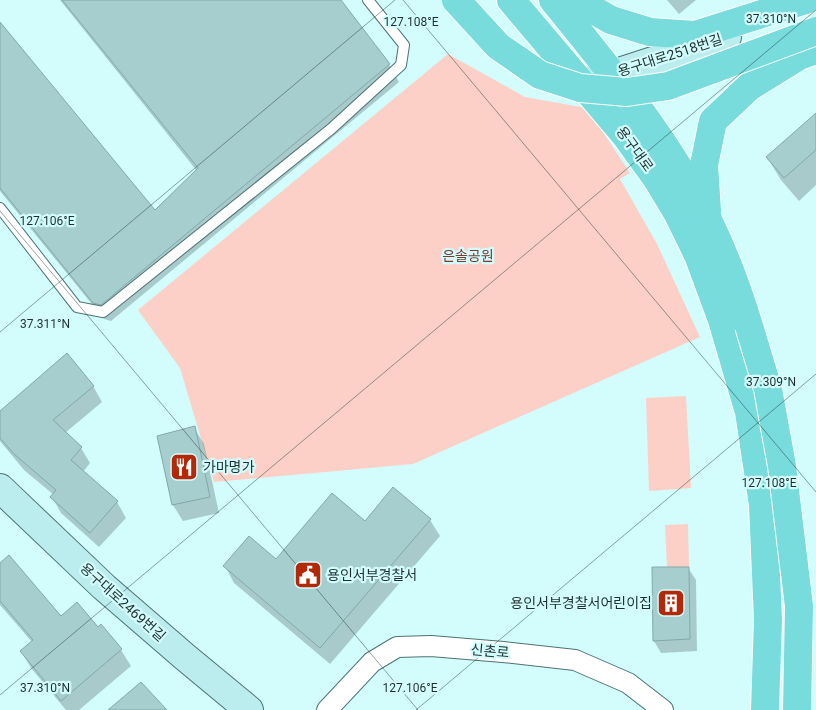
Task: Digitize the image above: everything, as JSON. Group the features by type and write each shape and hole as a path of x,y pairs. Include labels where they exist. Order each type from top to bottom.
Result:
{"main road":[{"path":"456,0 498,46 540,75 580,88 627,92 668,86 816,31"},
{"name":"용구대로","path":"511,0 626,136 648,167 682,222 698,255 722,320 749,412 764,505 768,620 765,710"},
{"path":"537,0 555,19 561,18 564,4 650,32 695,35 806,0"},
{"name":"용구대로","path":"564,4 684,177 720,245 749,326 768,389 782,466 799,606 797,710"},
{"path":"708,220 704,165 713,121 748,88 799,56 816,50"},
{"path":"648,167 648,156 651,152 661,155 705,231 720,245"}],"street":[{"name":"용구대로2518번길","path":"581,84 816,8"},
{"name":"용구대로2469번길","path":"0,488 104,586 185,657 250,710"},
{"name":"신촌로","path":"327,710 372,662 397,648 431,646 575,660 628,682 663,710"}],"lane":[{"path":"0,208 78,307 103,312 331,129 401,65 404,45 368,0"}],"green space":[{"name":"은솔공원","path":"448,54 525,97 587,108 630,173 620,179 657,244 700,337 413,464 214,482 180,368 138,310"},
{"path":"686,396 691,488 649,491 646,398"},
{"path":"688,524 689,567 667,568 665,525"}],"building":[{"path":"62,0 341,0 390,64 101,305 93,303 0,188 0,22 155,210 198,168"},
{"path":"816,113 816,150 784,178 766,157"},
{"path":"67,353 94,386 53,420 82,447 71,460 118,501 90,533 50,497 56,490 14,454 0,438 0,411"},
{"name":"가마명가","path":"195,426 210,497 172,505 157,436"},
{"name":"용인서부경찰서","path":"393,487 431,519 320,648 223,566 249,536 276,559 332,493 365,521"},
{"path":"9,555 61,616 77,602 98,627 101,624 122,649 61,701 20,651 33,640 0,601 0,563"},
{"name":"용인서부경찰서어린이집","path":"652,567 689,567 690,639 653,641"},
{"path":"141,682 167,710 108,710"}],"place":[{"name":"가마명가","path":"184,467"},
{"name":"용인서부경찰서","path":"308,575"},
{"name":"용인서부경찰서어린이집","path":"671,603"}]}
